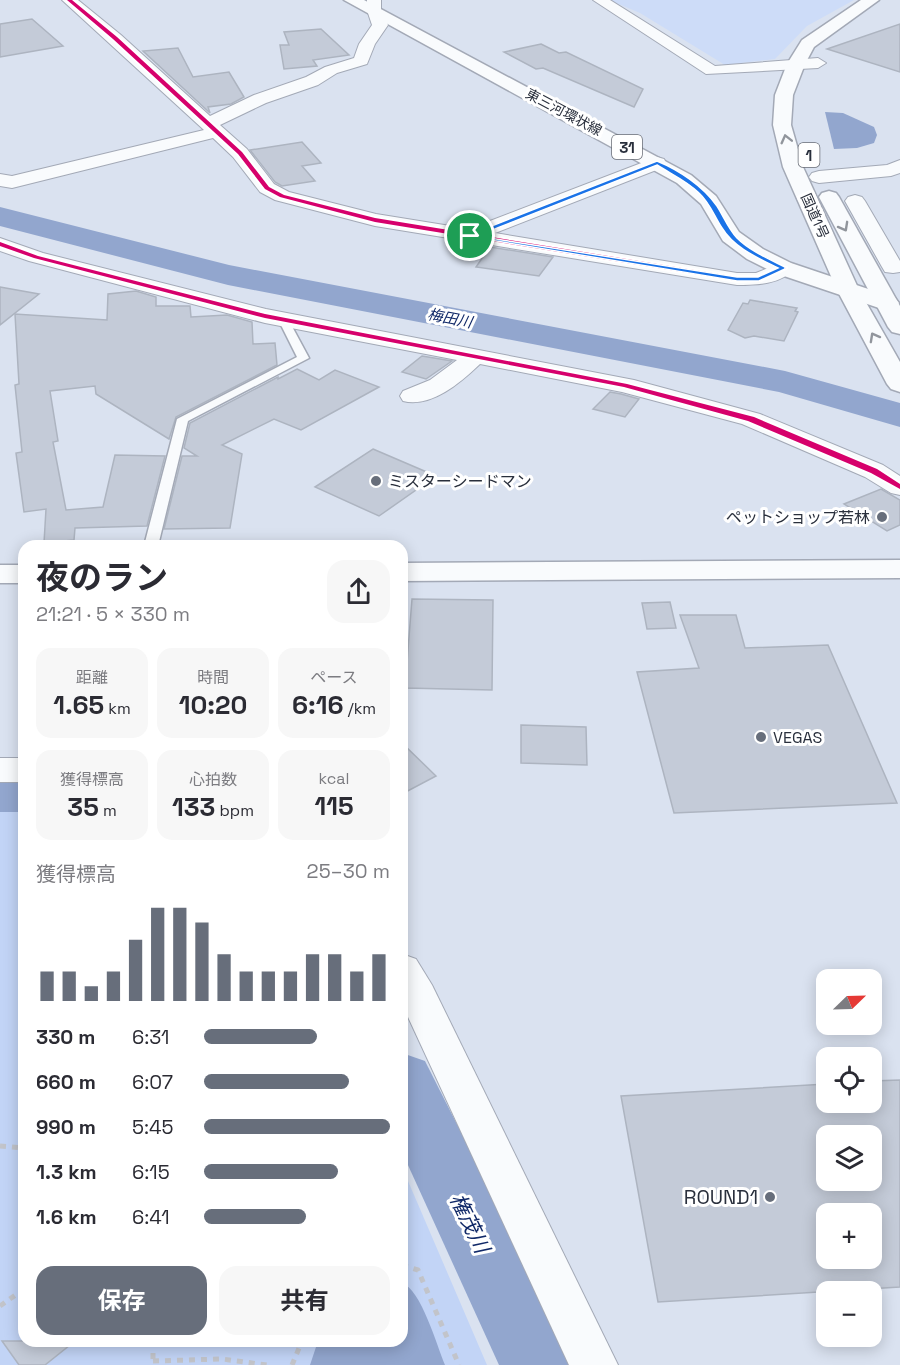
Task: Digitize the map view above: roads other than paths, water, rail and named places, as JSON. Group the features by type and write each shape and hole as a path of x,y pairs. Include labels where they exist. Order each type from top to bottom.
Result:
{"main road":[{"name":"東三河環状線","path":"352,0 374,5 684,178 702,192 714,207 725,229 737,242 755,254 783,268 893,305"},
{"name":"国道1号","path":"875,6 848,14 808,44 796,64 784,94 782,125 793,167 848,290 900,384"},
{"name":"国道1号","path":"803,102 811,72 831,44 875,6"},
{"name":"国道1号","path":"816,169 868,271 893,305 900,327"},
{"path":"408,572 900,569"},
{"path":"0,574 18,574"}],"street":[{"path":"69,0 115,38 240,153 267,188 282,196 375,220 737,279 759,279 783,268"},
{"path":"600,0 712,71 818,63"},
{"path":"0,180 12,182 212,128 260,99 361,61 367,44 380,25 374,5"},
{"path":"470,236 657,163"},
{"path":"816,169 891,170 900,166"},
{"path":"832,204 855,201 877,194"},
{"path":"855,201 897,267 868,271"},
{"path":"0,244 36,257 283,319 625,385 751,419 874,471 900,487"},
{"path":"412,396 431,391 450,379 476,356"},
{"path":"0,770 18,770"},
{"path":"408,980 418,996 594,1365"}],"lane":[{"path":"153,540 183,419 303,358 283,319"}],"waterway":[{"name":"梅田川","path":"0,216 228,275 785,382 900,415"},
{"name":"権茂川","path":"0,793 18,793"},
{"name":"権茂川","path":"408,1094 538,1365"}],"place":[{"name":"ミスターシードマン","path":"376,481"},
{"name":"ペットショップ若林","path":"882,517"},
{"name":"VEGAS","path":"761,737"},
{"name":"ROUND1","path":"770,1197"}]}
